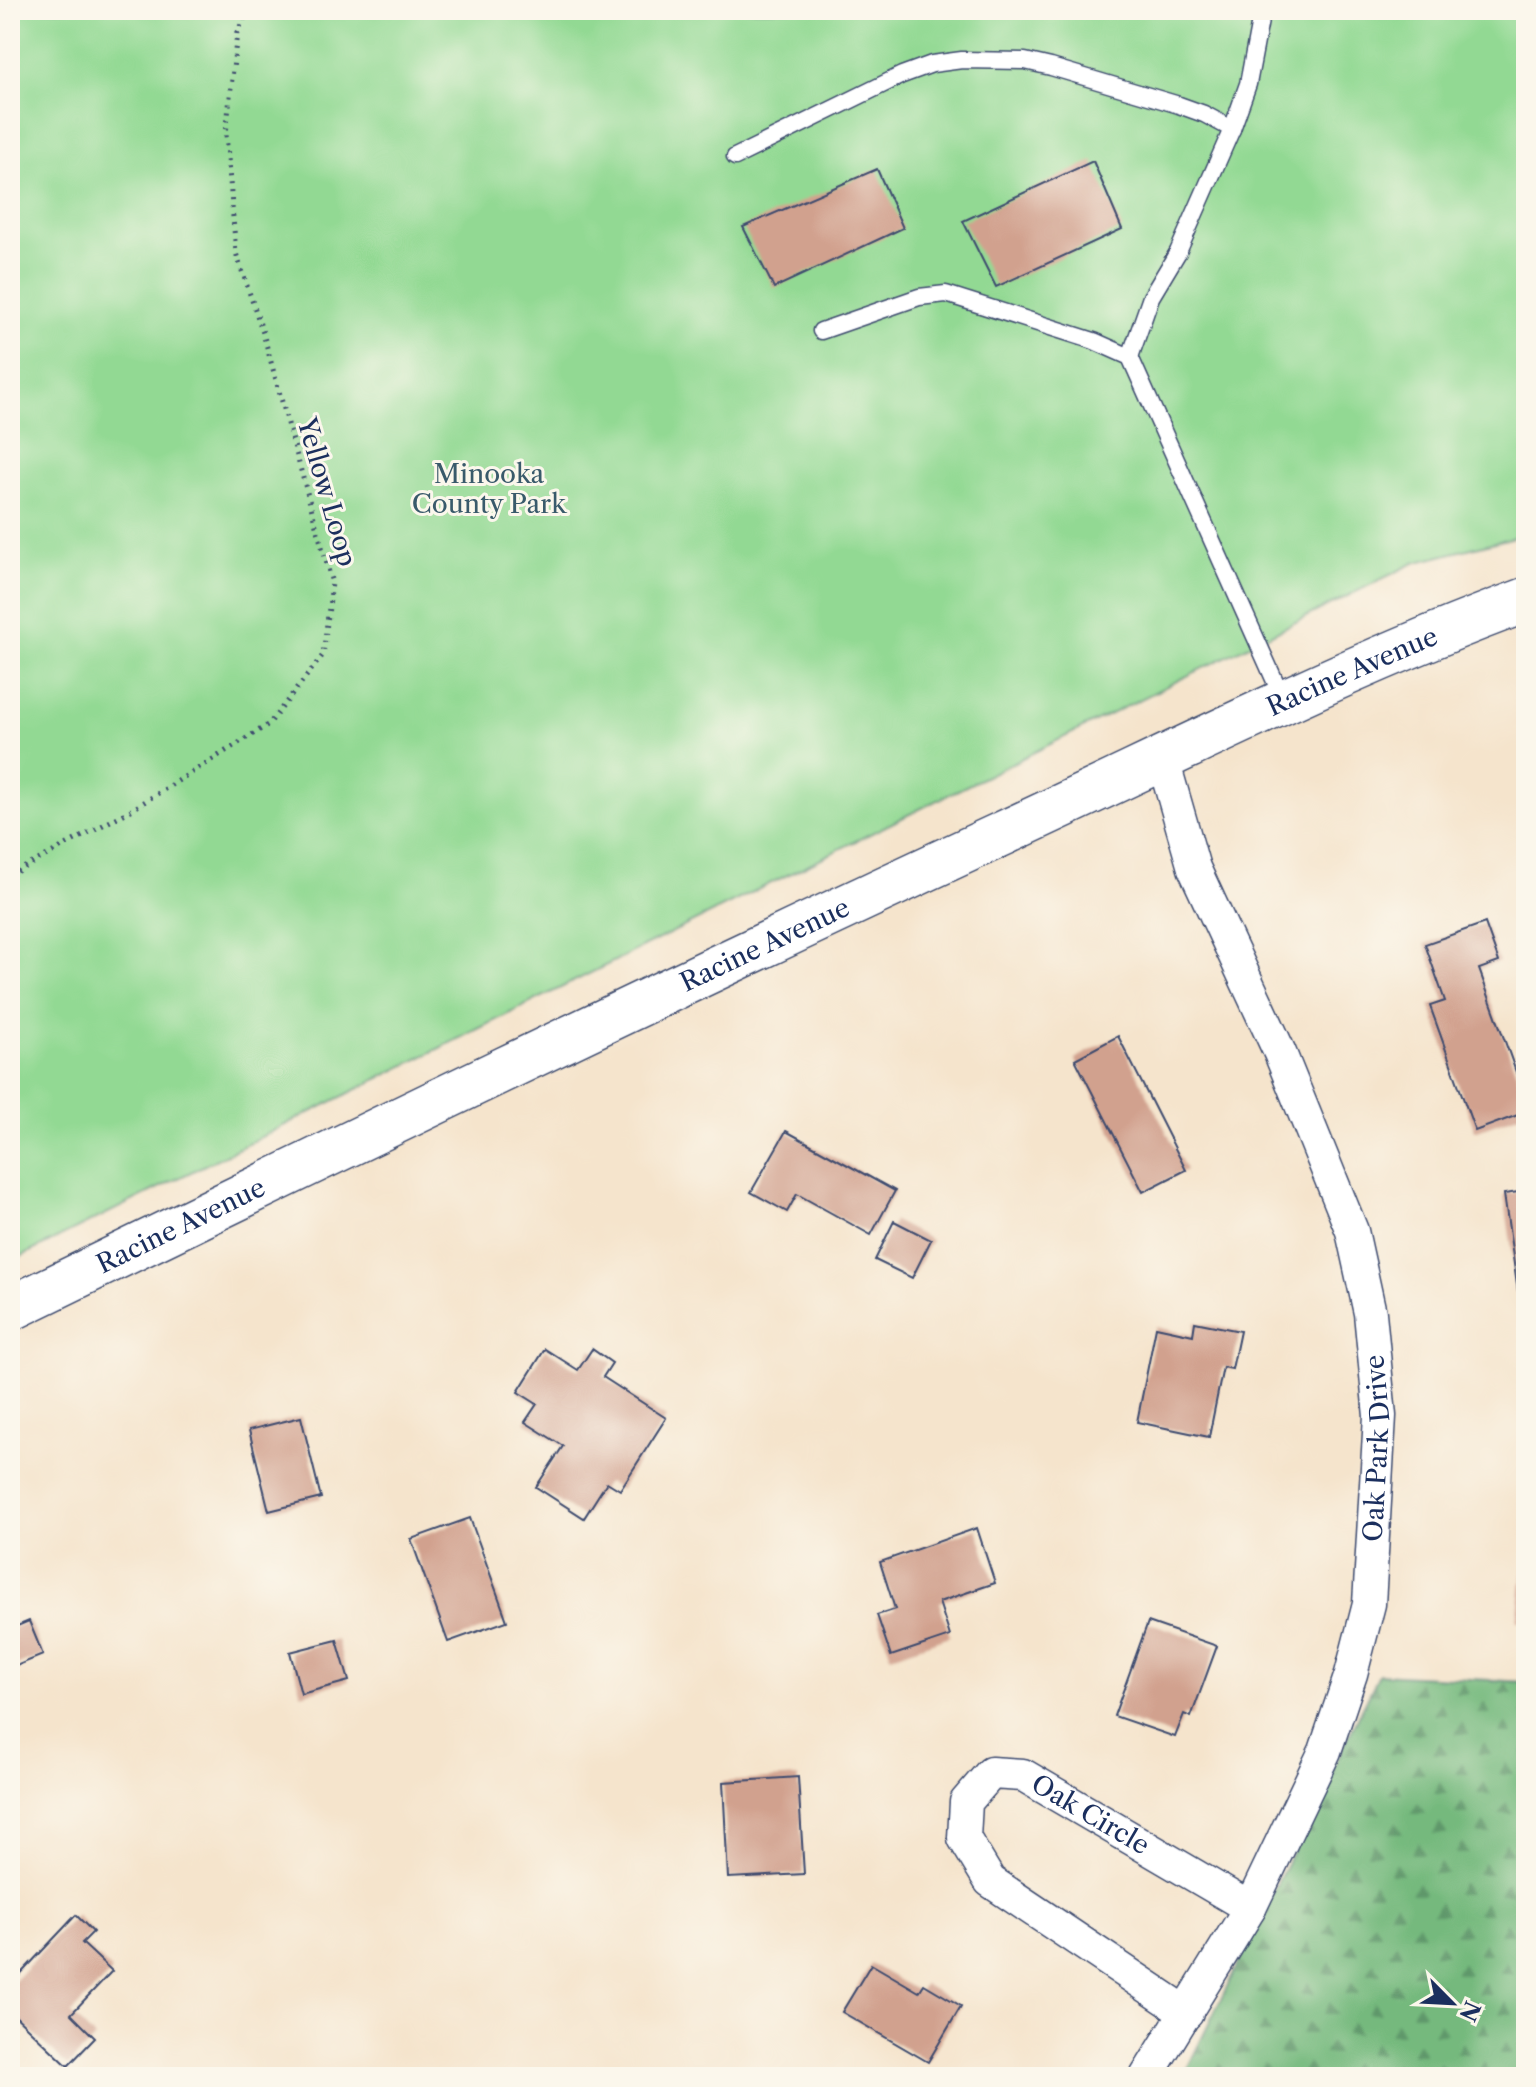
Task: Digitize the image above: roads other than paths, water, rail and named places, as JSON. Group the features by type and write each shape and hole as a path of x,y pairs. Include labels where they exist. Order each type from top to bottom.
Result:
{"main road":[{"name":"Racine Avenue","path":"10,1309 704,972 1163,760 1284,700 1463,623 1526,600"}],"street":[{"name":"Oak Park Drive","path":"1146,2077 1250,1908 1325,1751 1351,1674 1369,1604 1380,1416 1370,1313 1352,1231 1280,1053 1194,868 1163,760"},
{"name":"Oak Circle","path":"1187,2013 990,1881 964,1838 966,1802 991,1773 1023,1775 1250,1908"}],"lane":[{"path":"1130,357 1151,297 1178,252 1232,129 1248,84 1262,10"},
{"path":"735,157 902,75 932,64 962,60 1025,61 1051,67 1179,105 1232,129"},
{"path":"821,331 919,297 946,294 1094,341 1130,357 1284,700"}],"park label":[{"name":"Minooka County Park","path":"489,489"}]}
